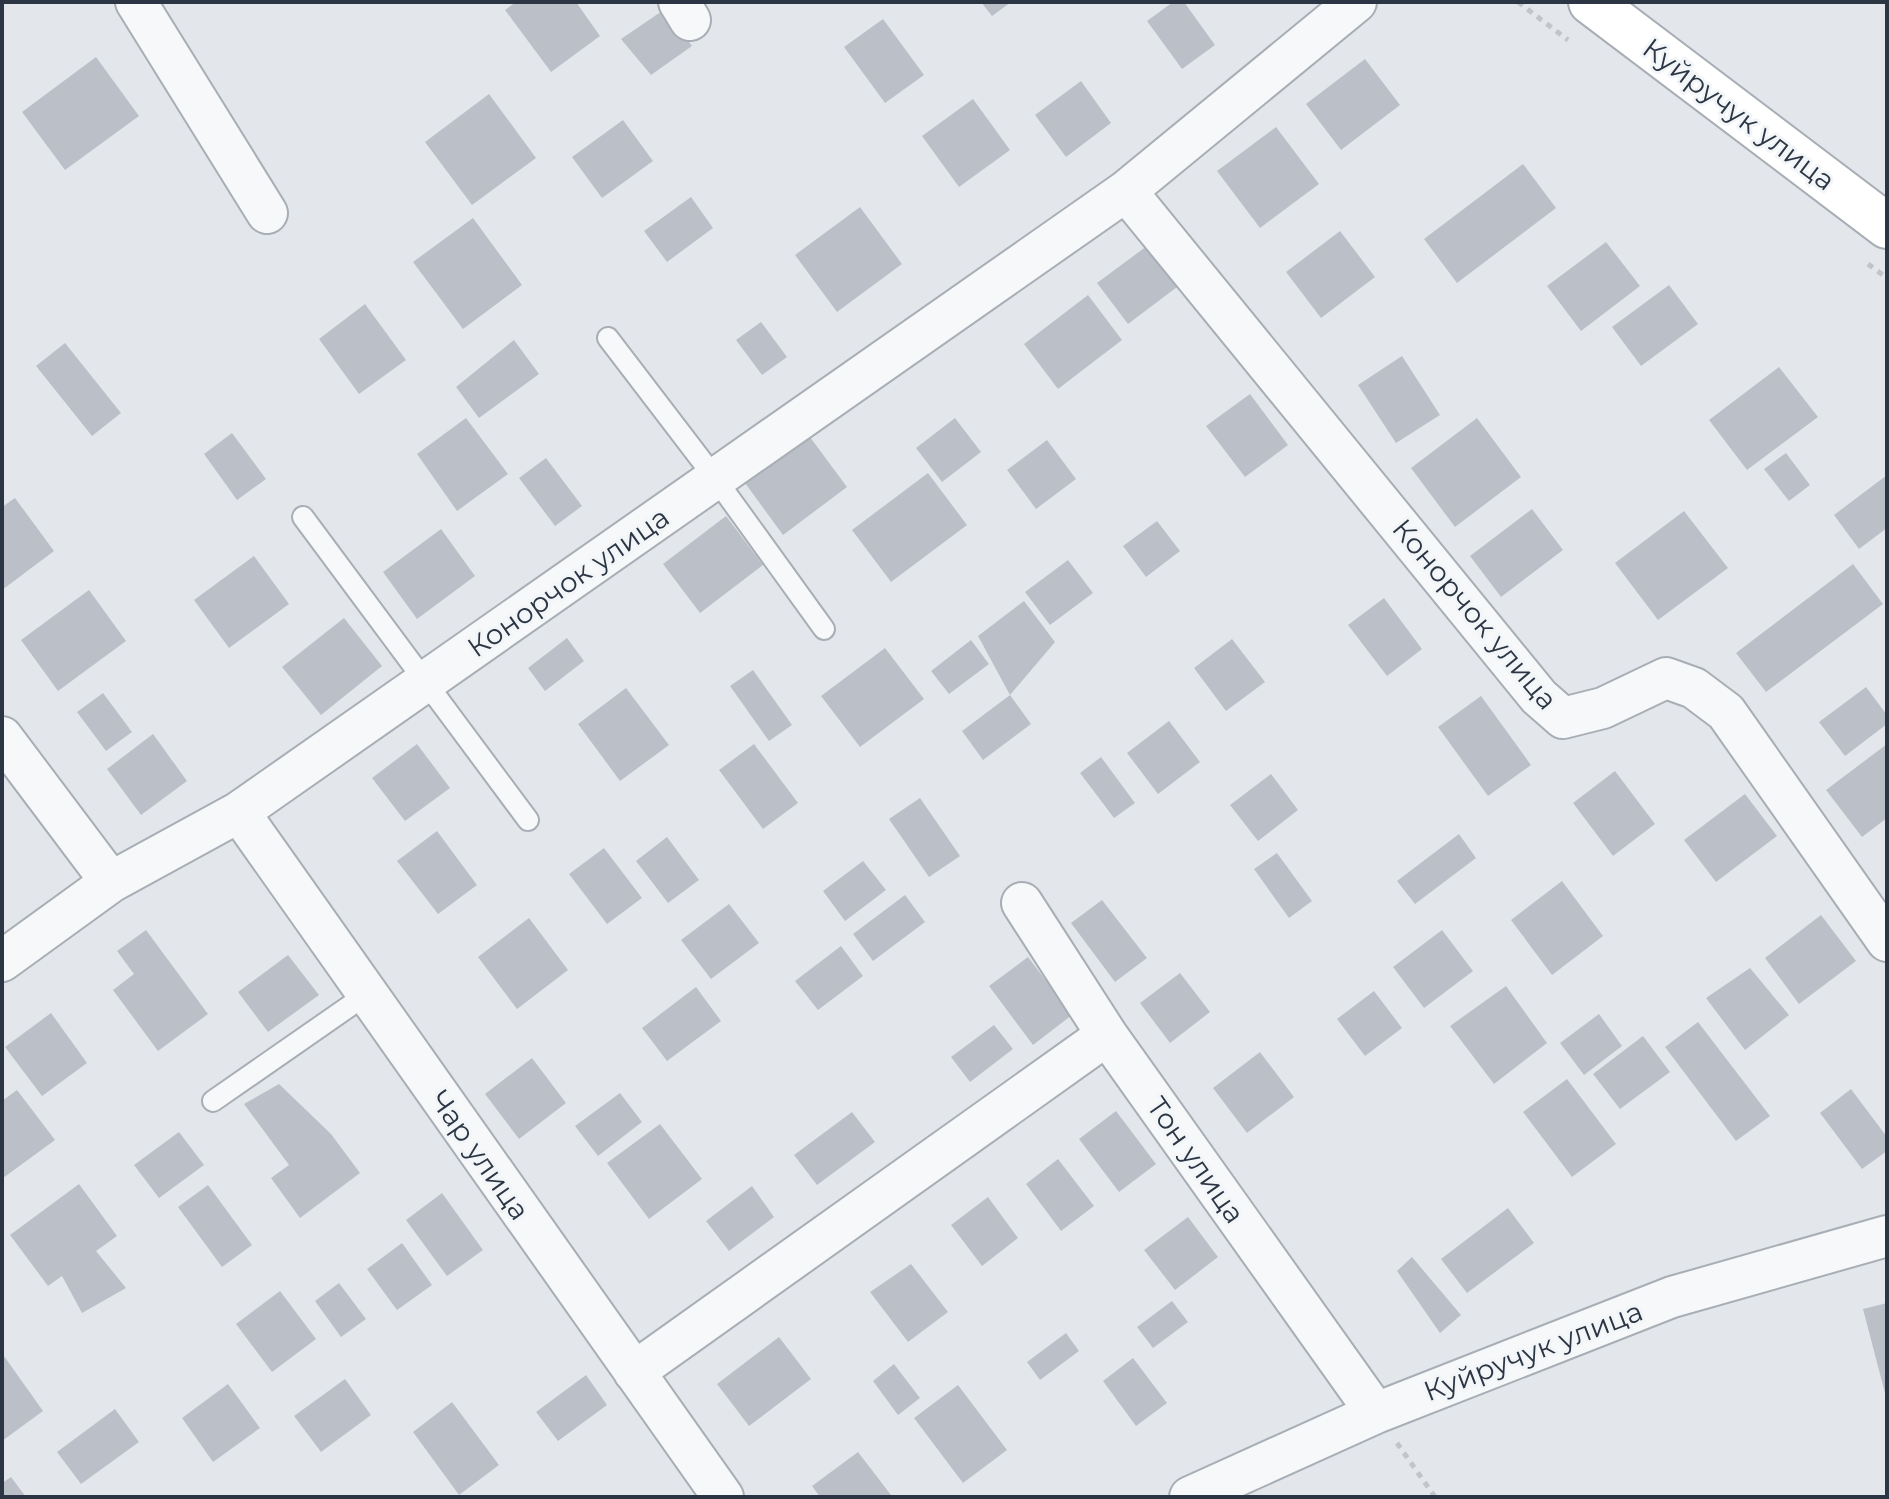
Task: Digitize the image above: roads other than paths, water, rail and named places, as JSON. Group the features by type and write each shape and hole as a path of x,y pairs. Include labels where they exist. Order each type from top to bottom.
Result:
{"street":[{"path":"136,2 267,213"},
{"name":"Конорчок улица","path":"2,961 111,882 239,812 1126,191 1356,2"},
{"name":"Куйручук улица","path":"1591,2 1887,226"},
{"name":"Конорчок улица","path":"1126,191 1539,697 1563,718 1603,708 1666,678 1694,688 1726,712 1887,941"},
{"path":"2,737 111,882"},
{"name":"Чар улица","path":"239,812 723,1497"},
{"name":"Тон улица","path":"1022,903 1107,1035 1376,1413"},
{"path":"634,1372 1107,1035"},
{"name":"Куйручук улица","path":"1190,1497 1376,1413 1672,1297 1887,1236"}],"lane":[{"path":"608,338 715,478 824,629"},
{"path":"303,517 528,820"},
{"path":"213,1101 367,994"}]}
